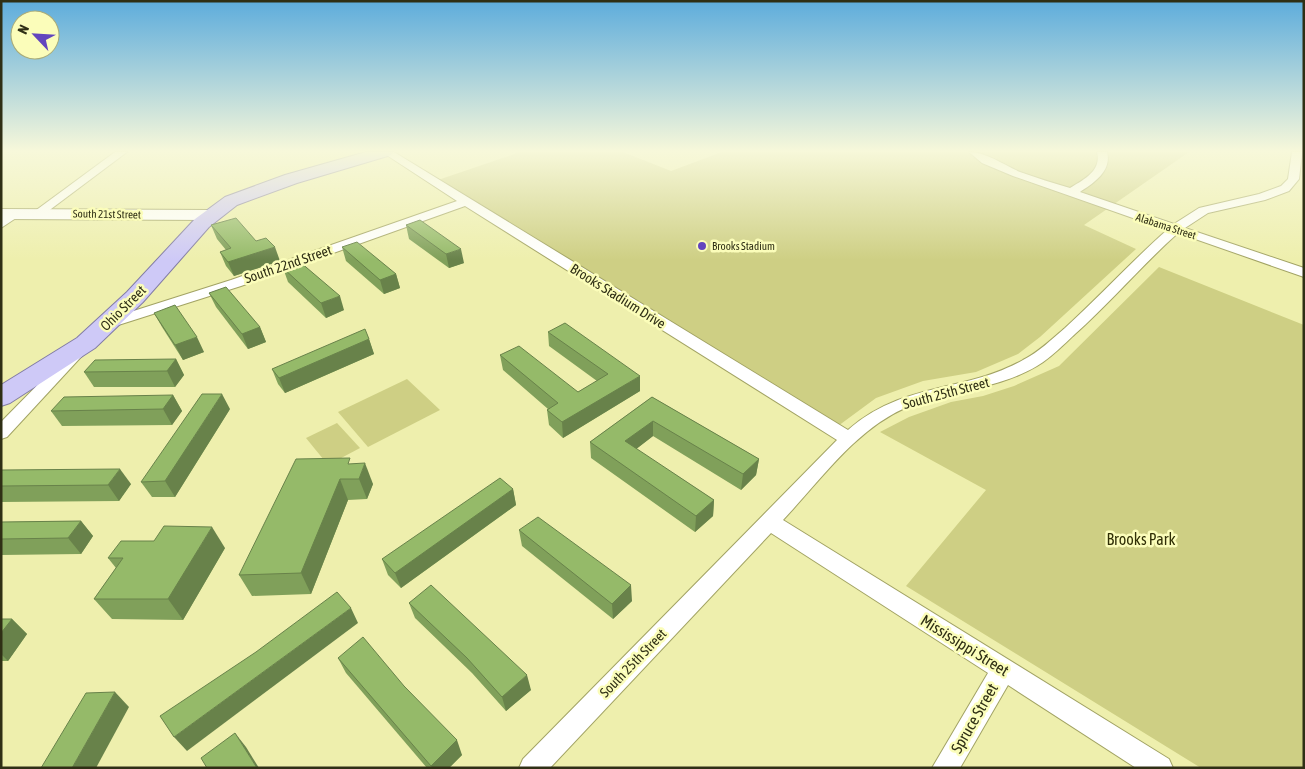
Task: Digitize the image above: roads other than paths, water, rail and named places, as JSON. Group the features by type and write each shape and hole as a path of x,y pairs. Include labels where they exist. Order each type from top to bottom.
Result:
{"main road":[{"path":"251,192 265,188"},
{"name":"Ohio Street","path":"86,343 107,324 212,214 231,201 251,192"},
{"path":"1,397 86,343"}],"street":[{"path":"39,213 73,188"},
{"name":"Brooks Stadium Drive","path":"444,188 849,438"},
{"name":"Alabama Street","path":"1056,188 1304,273"},
{"path":"1070,193 1077,188"},
{"name":"South 25th Street","path":"532,768 849,438 864,426 900,404 992,380 1029,364 1090,314 1176,229 1194,215 1213,207 1261,197 1283,188"},
{"name":"South 22nd Street","path":"107,324 218,289 467,202"},
{"path":"1,224 8,214"},
{"name":"South 21st Street","path":"8,214 212,214"},
{"name":"Ohio Street","path":"1,433 86,343"},
{"name":"Mississippi Street","path":"770,522 1160,768"},
{"name":"Spruce Street","path":"946,768 1004,669"}],"place":[{"name":"Brooks Stadium","path":"702,246"}],"park label":[{"name":"Brooks Park","path":"1141,539"}]}
